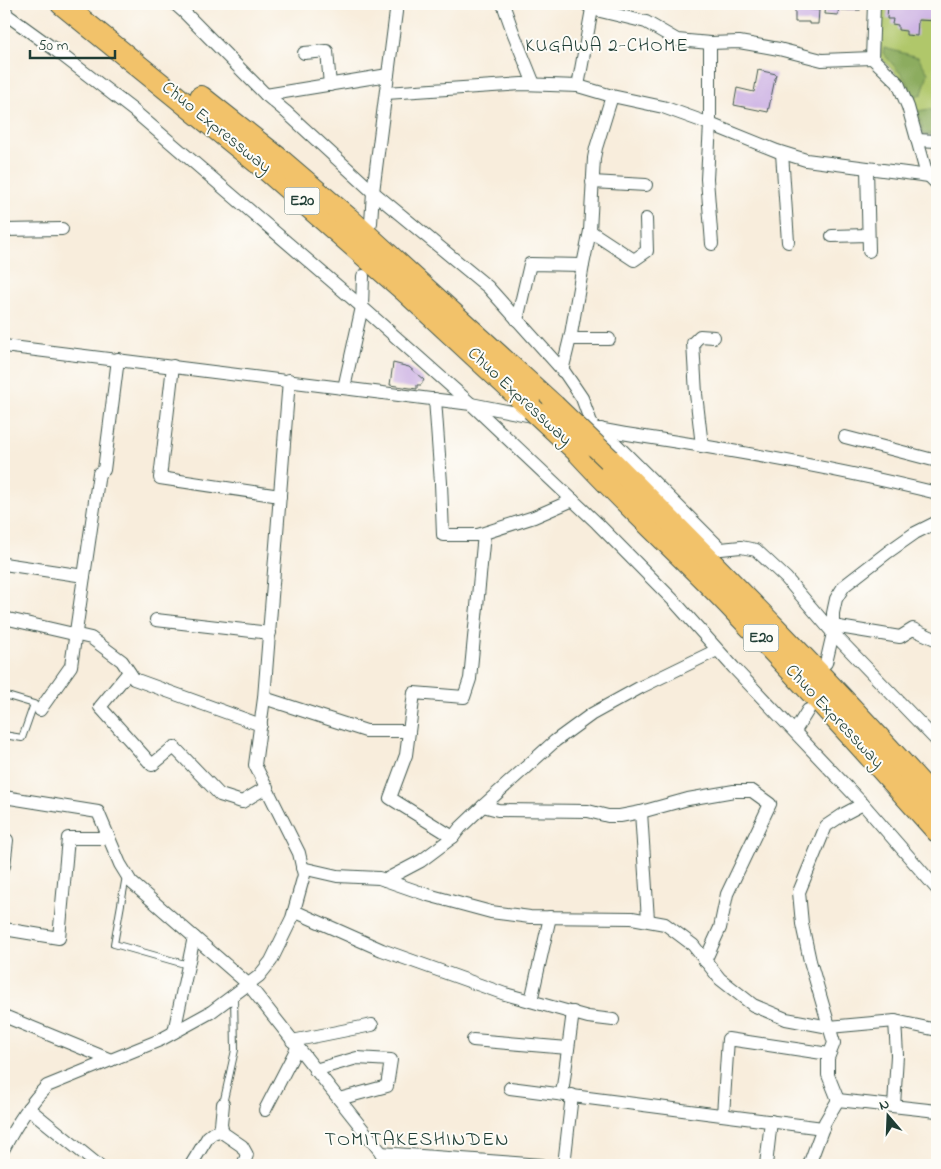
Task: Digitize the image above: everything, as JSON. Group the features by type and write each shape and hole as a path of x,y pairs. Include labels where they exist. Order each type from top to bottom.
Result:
{"highway":[{"name":"Chuo Expressway","path":"62,4 268,171 543,408 609,459 770,622 880,738 937,802"},
{"name":"Chuo Expressway","path":"85,4 278,158 348,218 543,408 578,452 734,609 937,831"}],"street":[{"path":"4,4 7,15 133,110 362,307 471,404 573,500 666,593 717,650 863,804 937,889"},
{"path":"371,223 373,192 397,4"},
{"path":"503,4 534,84"},
{"path":"872,58 874,4"},
{"path":"180,6 266,95 286,111 373,192 488,287 562,371 582,398 597,429 721,548 741,547 756,550 786,578 937,741"},
{"path":"578,86 589,7 646,22 677,40 710,43 738,42 779,49 822,60 872,58 898,83 908,107 925,168 933,180"},
{"path":"710,43 710,124 707,179 712,244"},
{"path":"304,53 326,51 330,85"},
{"path":"266,95 388,75"},
{"path":"386,94 522,84 578,86 612,96 663,106 782,153 806,160 867,168 933,180"},
{"path":"562,371 590,230 594,158 612,96"},
{"path":"917,140 937,141"},
{"path":"782,153 788,242"},
{"path":"867,168 868,251"},
{"path":"592,182 646,185"},
{"path":"590,230 634,260 647,251 646,219"},
{"path":"4,230 62,229"},
{"path":"832,236 868,235"},
{"path":"517,320 530,264 583,265"},
{"path":"344,388 362,307 363,276"},
{"path":"702,446 696,394 694,343 700,336 714,337"},
{"path":"570,338 609,339"},
{"path":"4,346 471,404 633,436 702,446 889,481 937,493"},
{"path":"40,710 71,666 99,473 104,470 118,359"},
{"path":"173,366 160,478 280,496"},
{"path":"4,1148 20,1118 47,1086 160,1040 211,1012 259,976 271,961 292,918 304,875 299,853 255,765 270,633 289,380"},
{"path":"435,399 443,535 484,534 534,517 573,500"},
{"path":"845,437 937,461"},
{"path":"826,663 833,629 836,599 844,586 915,533 937,522"},
{"path":"453,837 390,798 406,755 414,693 464,697 470,679 484,534"},
{"path":"4,564 84,576"},
{"path":"4,618 91,638 122,661 134,679 261,725"},
{"path":"156,620 270,633"},
{"path":"833,629 900,637 913,629 937,640"},
{"path":"385,880 421,861 453,837 483,806 555,741 592,714 641,687 717,650"},
{"path":"129,672 100,708 152,765 174,747 220,795 242,802 267,788"},
{"path":"264,698 366,731 409,731"},
{"path":"795,731 808,710"},
{"path":"483,806 498,810 588,811 608,816 620,816 688,799 734,791 752,791 770,804 727,894 720,928 705,961"},
{"path":"4,797 98,812 120,864 131,882 248,984 390,1165"},
{"path":"838,1100 828,1075 828,1058 834,1043 810,961 802,924 799,892 826,826 863,804"},
{"path":"641,812 648,920"},
{"path":"4,929 59,938 68,838 109,838"},
{"path":"4,840 7,840 4,866"},
{"path":"302,868 338,876 379,878 428,895 491,912 530,917 632,918 665,924 693,945 720,979 753,1005 786,1019 829,1027 895,1021 937,1030"},
{"path":"294,911 382,950 505,994 588,1016 613,1020"},
{"path":"531,1001 550,917"},
{"path":"174,1032 194,938"},
{"path":"564,1165 568,1048 573,1012"},
{"path":"4,1016 112,1060"},
{"path":"894,1106 897,1055 895,1021"},
{"path":"295,1044 372,1025"},
{"path":"723,1115 728,1039 829,1054"},
{"path":"473,1040 568,1048"},
{"path":"265,1110 295,1044"},
{"path":"315,1070 357,1058 391,1060 387,1086 338,1100"},
{"path":"510,1088 823,1128"},
{"path":"838,1100 937,1111"},
{"path":"809,1165 825,1122 838,1100"},
{"path":"223,1104 222,1130 223,1133 242,1146 248,1156 243,1165"},
{"path":"28,1108 98,1165"},
{"path":"766,1165 771,1121"},
{"path":"191,1165 208,1137 222,1130"},
{"path":"381,1153 542,1165"}],"lane":[{"path":"4,695 34,704 22,738 4,735"},
{"path":"126,874 114,944 188,965"},
{"path":"223,1104 235,1050 234,995"}],"green space":[{"path":"882,4 937,4 937,136 923,135 905,84 880,57"},
{"path":"884,48 918,57 928,73 922,94 913,97 907,81 883,53"},
{"path":"930,109 937,115 937,134 924,134 918,111"}],"building":[{"path":"826,4 839,4 838,15 825,14"},
{"path":"841,4 860,4 860,10 841,10"},
{"path":"888,4 937,4 937,21 918,20 917,36 906,35 906,31 898,30 898,25 892,24 893,19 887,19"},
{"path":"795,9 819,10 818,24 795,22"},
{"path":"758,70 776,74 768,112 734,105 737,88 754,92"},
{"path":"393,363 409,367 424,380 421,385 417,385 417,389 390,385"}],"district":[{"name":"KUGAWA 2-CHOME","path":"607,46"},
{"name":"TOMITAKESHINDEN","path":"417,1140"}]}
